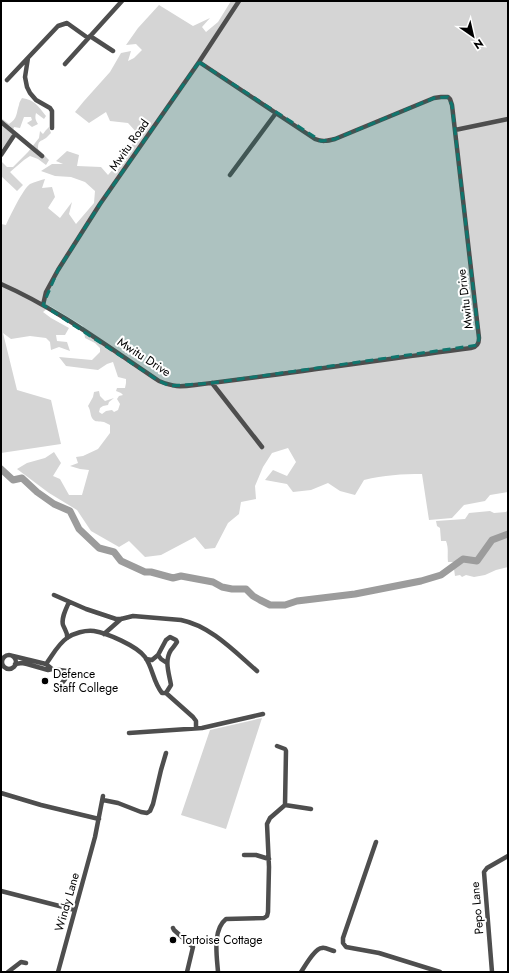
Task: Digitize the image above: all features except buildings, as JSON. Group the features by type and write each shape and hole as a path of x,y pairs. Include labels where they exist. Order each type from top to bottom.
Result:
{"street":[{"path":"65,64 122,1"},
{"name":"Mwitu Road","path":"43,305 46,292 58,270 92,217 199,62 239,1"},
{"path":"7,80 58,26 67,23 113,51"},
{"path":"28,58 25,77 27,87 36,100 50,108 52,111 52,128"},
{"name":"Mwitu Drive","path":"1,284 43,305 90,334 159,381 170,386 212,383 471,348 478,345 479,338 452,105 450,99 448,97 434,98 327,141 320,141 199,62"},
{"path":"230,175 276,113"},
{"path":"455,130 508,119"},
{"path":"1,122 42,156"},
{"path":"1,155 16,134"},
{"path":"212,383 262,447"},
{"path":"54,595 86,610 111,618 120,619 132,616 189,622 218,638 257,671"},
{"path":"68,638 68,634 62,621 69,602"},
{"path":"104,634 120,619"},
{"path":"46,664 61,644 76,634 94,631 116,638 142,653 158,688 162,693 166,693 193,717 196,721 196,728"},
{"path":"146,659 152,660 158,655 166,640 170,636 176,640 177,642 170,651 167,660 171,685 166,693"},
{"path":"163,646 170,651"},
{"path":"1,652 11,656 46,664 52,669"},
{"path":"158,655 167,663"},
{"path":"15,664 15,659 11,656 2,657 2,663 6,668 11,668 15,664 22,663 48,670 52,669 67,671 68,674 62,682"},
{"path":"129,733 202,728 263,714"},
{"path":"218,972 217,938 218,931 223,922 226,919 264,918 267,916 269,859 267,824 270,818 285,805 286,751 285,749 277,746"},
{"name":"Windy Lane","path":"58,972 95,837 103,798 147,813 153,804 166,753"},
{"path":"1,793 41,805 99,819"},
{"path":"285,805 311,809"},
{"path":"376,842 343,938 344,943 346,947 379,953 440,972"},
{"path":"244,856 256,855 269,859"},
{"name":"Pepo Lane","path":"492,972 484,872 508,856"},
{"path":"1,892 75,910"},
{"path":"174,928 174,930 193,947 187,972"},
{"path":"301,972 312,956 322,947 334,951"},
{"path":"8,972 21,962 26,963"}],"highlighted area":[{"path":"199,62 321,141 335,139 434,98 448,97 452,105 479,338 478,345 212,383 170,386 159,381 43,305 58,270 100,204"}],"shaded area":[{"path":"231,1 508,1 508,492 490,495 485,501 464,505 452,518 429,520 422,474 393,475 364,480 355,495 340,491 328,483 311,490 293,492 287,484 265,480 273,470 287,476 296,462 288,448 272,453 263,467 255,486 256,499 241,502 239,514 228,523 215,548 205,549 195,537 161,555 145,557 129,541 119,547 91,531 77,510 49,493 17,469 27,463 45,458 54,452 61,463 53,476 60,479 69,495 82,495 89,470 70,466 78,463 76,457 83,456 98,449 110,433 110,425 93,420 88,406 94,392 99,391 100,396 105,401 114,398 108,405 100,408 99,412 102,414 106,411 112,410 114,412 118,410 120,404 117,399 119,396 123,395 116,391 117,388 125,388 126,379 118,377 113,362 98,370 66,366 59,357 92,360 100,352 100,348 95,343 85,338 83,326 50,306 43,312 69,328 65,335 56,335 57,341 67,342 70,351 59,347 51,350 50,342 46,338 30,336 11,339 3,333 17,390 51,400 61,444 1,453 1,224 6,225 27,187 39,180 45,179 42,188 52,187 55,197 48,208 60,218 72,202 69,214 76,224 94,203 95,191 85,182 71,177 55,176 41,171 52,164 63,164 56,161 67,151 79,155 77,166 101,167 108,175 128,152 138,134 128,123 110,121 106,112 89,123 75,112 110,72 121,53 131,51 128,61 134,58 142,50 136,44 126,45 138,28 159,5 193,26 210,18 202,27 206,32 218,22"},
{"path":"22,98 33,102 46,116 44,119 36,113 36,121 38,124 32,127 27,123 32,120 31,117 24,117 20,128 14,127 11,137 1,150 1,118 9,124 12,122"},
{"path":"49,127 51,133 38,144 38,149 49,160 46,165 38,159 30,156 10,172 23,185 17,191 1,176 1,161 7,167 13,167 39,138 40,131 43,134"},
{"path":"508,510 508,567 474,577 466,575 462,577 460,575 455,576 453,562 448,562 448,549 446,541 441,541 440,528 437,526 436,521 465,519 469,513 490,511 494,513 506,512"},
{"path":"262,718 226,829 181,815 210,730"}],"waterway":[{"path":"1,469 13,480 22,478 37,492 54,504 70,511 79,529 99,548 114,552 121,561 145,572 151,572 173,578 181,576 213,582 222,587 232,589 246,589 253,596 270,605 285,605 297,601 355,594 421,581 441,575 463,559 477,561 492,540 508,534"}],"place":[{"name":"Defence Staff College","path":"45,681"},
{"name":"Tortoise Cottage","path":"173,940"}]}
